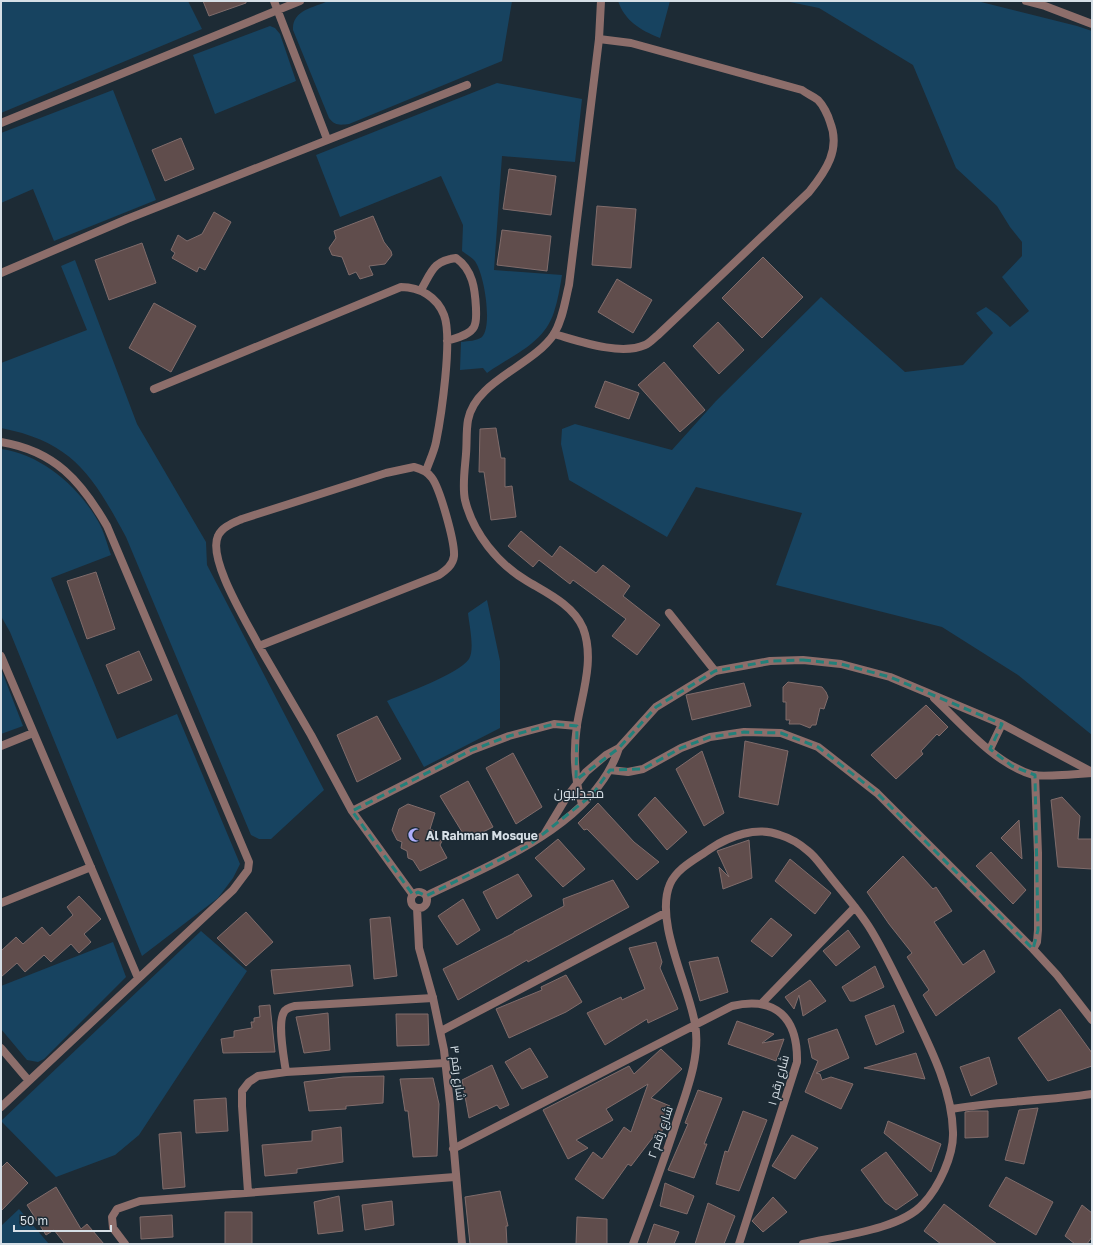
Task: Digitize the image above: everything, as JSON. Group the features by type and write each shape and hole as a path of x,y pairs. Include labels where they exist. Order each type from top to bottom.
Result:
{"street":[{"path":"274,1 327,139"},
{"path":"1,123 300,1"},
{"path":"582,804 576,784 574,762 577,726 585,689 588,665 587,645 583,628 575,615 567,607 512,572 498,559 481,537 471,517 465,499 468,420 472,407 479,397 542,348 554,334 562,318 569,284 599,39 601,1"},
{"path":"1026,1 1045,6 1092,24"},
{"path":"554,334 605,347 630,349 645,345 658,335 810,192 821,177 834,148 834,132 828,115 818,101 802,90 631,43 599,39"},
{"path":"1,273 127,219 467,85"},
{"path":"421,290 434,267 440,261 456,258 462,262 469,272 474,285 476,321 474,328 465,335 447,341"},
{"path":"154,389 401,287 421,290 439,305 445,316 447,341 440,414 435,444 426,471"},
{"path":"1,442 29,448 52,460 63,467 91,498 107,526 249,862 248,870 233,890 1,1107"},
{"path":"259,646 439,575 450,566 454,555 452,538 435,483 426,471 420,468 406,468 386,473 242,519 227,526 218,536 216,545 216,558 224,578 259,646 311,735 352,811 413,895 420,892 426,896"},
{"path":"669,613 715,671"},
{"path":"1,656 138,978"},
{"path":"545,833 576,784 586,772 596,762 619,748 656,707 715,671 770,661 803,660 841,664 890,677 1002,724 1092,773"},
{"path":"931,694 990,749 1012,766 1035,775 1092,773"},
{"path":"352,811 472,750 509,736 554,724 577,726"},
{"path":"990,749 1002,724"},
{"path":"610,770 628,772 643,769 681,748 710,737 764,731 781,733 818,746 877,793 1033,949 1057,975 1092,1020"},
{"path":"1,746 33,733"},
{"path":"426,896 528,846 545,833 592,795 610,770 619,748"},
{"path":"1033,949 1037,942 1038,930 1038,853 1035,775"},
{"path":"441,1032 665,913 670,886 675,876 684,867 718,843 737,836 763,831 785,837 809,852 855,907 871,930 919,1024 942,1079 951,1109 954,1134 951,1154 944,1172 925,1203 912,1215 896,1223 803,1244"},
{"path":"1,903 91,867"},
{"name":"شارع رقم ٣","path":"413,895 411,903 417,908 419,948 441,1032 462,1244"},
{"path":"417,908 422,908 426,904 426,896"},
{"path":"762,1003 855,907"},
{"name":"شارع رقم ٢","path":"633,1244 685,1096 695,1058 696,1025 665,913"},
{"path":"286,1072 282,1025 284,1012 288,1008 433,998"},
{"name":"شارع رقم ١","path":"453,1149 732,1006 746,1002 762,1003 777,1010 785,1016 791,1025 798,1048 797,1062 739,1244"},
{"path":"1,1048 29,1081"},
{"path":"248,1192 242,1091 249,1082 258,1076 286,1072 445,1063"},
{"path":"951,1109 983,1104 1066,1098 1092,1094"},
{"path":"124,1244 113,1228 112,1217 117,1210 140,1200 455,1177"}],"highlighted area":[{"path":"803,660 841,664 890,677 1002,724 990,749 1012,766 1035,775 1038,930 1033,949 877,793 818,747 781,733 744,732 710,737 681,748 643,769 610,770 592,795 528,846 426,896 418,892 413,895 352,811 472,750 509,736 554,724 577,726 576,780 619,748 656,707 715,671 770,661"}],"shaded area":[{"path":"1,1 188,1 202,29 1,113"},
{"path":"328,1 512,1 502,61 349,124 336,124 329,118 293,30 296,18 300,14 310,8"},
{"path":"618,1 670,1 660,38 646,32 634,24 625,14"},
{"path":"785,1 977,1 1092,31 1092,735 1018,675 942,627 776,585 802,513 696,487 667,537 569,480 561,444 562,429 575,424 672,450 716,401 821,297 905,372 963,365 993,333 976,313 986,307 1010,327 1029,311 1002,277 1022,256 1022,242 1010,227 997,206 956,168 913,65 819,8"},
{"path":"270,26 275,28 280,34 296,81 215,114 193,55"},
{"path":"497,83 582,99 575,162 502,156 494,270 562,275 554,312 543,332 526,348 487,373 483,368 460,370 461,342 472,341 480,338 485,331 487,322 486,298 478,266 474,260 462,251 463,225 441,176 340,217 316,155"},
{"path":"113,90 156,200 54,241 33,189 1,203 1,133"},
{"path":"75,260 137,424 206,542 207,565 324,790 271,839 259,839 251,835 126,537 103,496 91,479 78,465 63,453 46,442 26,434 1,428 1,363 87,330 61,266"},
{"path":"1,449 16,452 30,458 57,474 80,496 98,521 104,533 111,555 51,578 117,739 177,714 240,864 233,878 218,898 142,956 10,632 1,616"},
{"path":"487,600 500,661 500,728 424,767 387,701 443,677 463,665 469,659 472,649 468,613"},
{"path":"1,669 23,726 1,734"},
{"path":"201,931 247,971 139,1135 115,1155 56,1177 1,1121"},
{"path":"113,942 126,977 44,1059 38,1062 27,1060 1,1029 1,986"},
{"path":"19,1209 49,1244 1,1244 1,1226"}],"building":[{"path":"203,1 246,1 246,3 209,16"},
{"path":"181,138 194,169 165,181 152,150"},
{"path":"509,169 556,176 551,215 503,209"},
{"path":"597,206 636,209 631,268 592,265"},
{"path":"214,212 231,222 205,270 199,267 197,272 172,258 175,253 171,250 178,235 187,241 202,234"},
{"path":"373,216 384,242 391,251 392,255 385,264 369,266 373,275 360,279 356,272 349,275 342,257 332,255 329,248 336,238 334,231"},
{"path":"502,230 551,236 547,271 497,265"},
{"path":"142,243 156,283 109,300 95,260"},
{"path":"763,257 803,297 762,338 722,298"},
{"path":"617,279 652,300 633,333 598,312"},
{"path":"154,303 196,326 171,372 129,348"},
{"path":"718,322 744,350 719,374 693,346"},
{"path":"664,362 705,410 680,432 638,385"},
{"path":"605,381 639,393 629,419 595,407"},
{"path":"496,428 501,458 505,458 505,487 512,486 516,517 491,520 484,472 479,472 480,429"},
{"path":"521,531 552,557 560,546 596,573 603,565 630,586 623,596 660,625 637,655 612,636 626,619 573,580 570,584 539,560 533,567 508,546"},
{"path":"96,572 115,629 87,639 67,581"},
{"path":"139,651 152,680 118,694 106,665"},
{"path":"788,682 822,687 826,692 828,697 824,709 820,708 816,725 812,725 810,728 800,724 789,724 790,720 786,720 786,702 783,702 783,687"},
{"path":"744,683 751,706 692,720 686,695"},
{"path":"926,705 948,727 939,736 937,734 921,751 923,754 896,779 871,755"},
{"path":"377,716 401,759 357,782 337,735"},
{"path":"745,741 788,751 778,805 739,797"},
{"path":"702,751 724,813 704,826 676,769"},
{"path":"513,753 542,807 516,824 486,768"},
{"path":"468,781 493,827 467,840 440,796"},
{"path":"655,797 687,832 667,850 638,815"},
{"path":"1062,797 1080,816 1078,839 1092,839 1092,869 1058,867 1051,800"},
{"path":"598,803 634,842 659,862 637,880 587,829 584,830 578,823"},
{"name":"Al Rahman Mosque","path":"408,804 435,813 430,829 437,832 436,838 442,841 440,845 447,858 420,871 413,860 408,858 407,851 401,848 402,842 397,840 392,830 399,809"},
{"path":"1019,820 1022,859 1001,838"},
{"path":"558,839 585,869 563,887 535,858"},
{"path":"749,840 752,878 723,889 719,867 729,877 717,851"},
{"path":"991,852 1026,890 1013,904 976,866"},
{"path":"903,856 933,889 936,887 952,911 934,922 963,965 984,950 995,972 936,1016 923,995 929,990 907,957 912,953 889,924 867,892"},
{"path":"790,859 831,893 815,914 775,881"},
{"path":"518,874 532,896 497,919 483,892"},
{"path":"613,880 629,907 528,962 527,960 458,1000 443,969 564,906 563,899"},
{"path":"79,896 101,919 84,934 91,942 79,953 71,944 51,962 44,955 25,972 17,963 1,977 1,951 16,937 23,944 42,927 50,936 73,915 67,907"},
{"path":"463,899 480,930 457,945 438,916"},
{"path":"246,912 273,942 246,966 217,938"},
{"path":"390,917 397,976 374,979 370,919"},
{"path":"771,918 792,935 772,957 751,941"},
{"path":"848,930 860,947 836,966 823,951"},
{"path":"656,942 662,962 660,968 678,1009 648,1023 647,1019 605,1045 587,1013 621,997 622,1000 645,989 629,948"},
{"path":"718,957 728,992 700,1001 689,962"},
{"path":"350,965 353,986 274,994 271,970"},
{"path":"875,966 884,987 854,1001 850,1001 842,987"},
{"path":"566,975 582,1002 566,1012 509,1038 496,1009 542,990 541,987"},
{"path":"810,980 826,1001 803,1016 799,995 794,1009 785,997"},
{"path":"270,1005 275,1052 223,1053 221,1039 234,1037 234,1031 252,1028 251,1022 254,1022 254,1018 260,1017 259,1006"},
{"path":"894,1005 904,1032 876,1045 865,1016"},
{"path":"1060,1009 1092,1053 1092,1066 1048,1081 1018,1038"},
{"path":"328,1013 330,1050 304,1053 296,1017"},
{"path":"396,1014 428,1014 429,1045 397,1046"},
{"path":"737,1021 774,1034 762,1043 784,1039 776,1061 728,1044"},
{"path":"837,1029 849,1058 816,1073 820,1074 822,1080 831,1077 853,1084 841,1109 805,1092 818,1061 812,1058 808,1039"},
{"path":"530,1048 548,1077 522,1089 505,1062"},
{"path":"661,1049 682,1069 651,1098 670,1106 661,1134 657,1132 631,1166 628,1164 603,1199 575,1179 593,1152 602,1159 624,1127 631,1132 648,1084 606,1109 613,1120 576,1140 588,1148 568,1159 543,1110 629,1066 634,1074"},
{"path":"916,1053 925,1079 864,1068 888,1061"},
{"path":"989,1057 997,1084 971,1096 960,1067"},
{"path":"492,1065 509,1105 500,1109 497,1105 469,1118 462,1080"},
{"path":"384,1076 383,1103 346,1106 346,1109 309,1111 304,1082 343,1077"},
{"path":"433,1078 439,1104 437,1156 413,1157 408,1111 405,1111 400,1079"},
{"path":"698,1090 722,1098 704,1144 707,1144 694,1178 668,1170 688,1124 685,1123"},
{"path":"226,1098 228,1131 196,1133 194,1100"},
{"path":"1038,1108 1024,1164 1005,1160 1019,1110"},
{"path":"743,1111 767,1120 739,1191 716,1184 725,1151 728,1152"},
{"path":"988,1111 988,1137 965,1138 965,1112"},
{"path":"888,1121 941,1144 931,1172 884,1133"},
{"path":"341,1127 343,1162 297,1169 297,1173 265,1176 262,1145 312,1141 312,1131"},
{"path":"181,1132 185,1187 163,1189 159,1134"},
{"path":"792,1135 818,1148 795,1179 772,1166"},
{"path":"886,1152 918,1195 896,1210 885,1202 861,1170"},
{"path":"7,1162 28,1183 1,1211 1,1168"},
{"path":"1006,1177 1053,1202 1036,1235 989,1206"},
{"path":"665,1183 694,1196 687,1214 660,1206"},
{"path":"56,1187 81,1229 87,1224 104,1244 65,1244 54,1230 46,1235 27,1205"},
{"path":"500,1191 508,1226 506,1226 507,1244 470,1244 465,1197"},
{"path":"339,1196 343,1231 318,1234 314,1202"},
{"path":"773,1197 787,1212 763,1232 752,1221"},
{"path":"392,1201 394,1225 365,1230 362,1205"},
{"path":"708,1203 735,1216 724,1244 695,1244"},
{"path":"944,1204 997,1244 941,1244 924,1231"},
{"path":"1082,1205 1092,1213 1092,1237 1087,1244 1075,1244 1065,1236"},
{"path":"225,1212 252,1212 252,1244 225,1244"},
{"path":"172,1215 173,1237 141,1239 140,1217"},
{"path":"577,1217 607,1219 607,1244 576,1244"},
{"path":"654,1224 679,1232 674,1244 647,1244"}],"place":[{"name":"Al Rahman Mosque","path":"415,835"}],"district":[{"name":"مجدليون","path":"579,792"}]}
